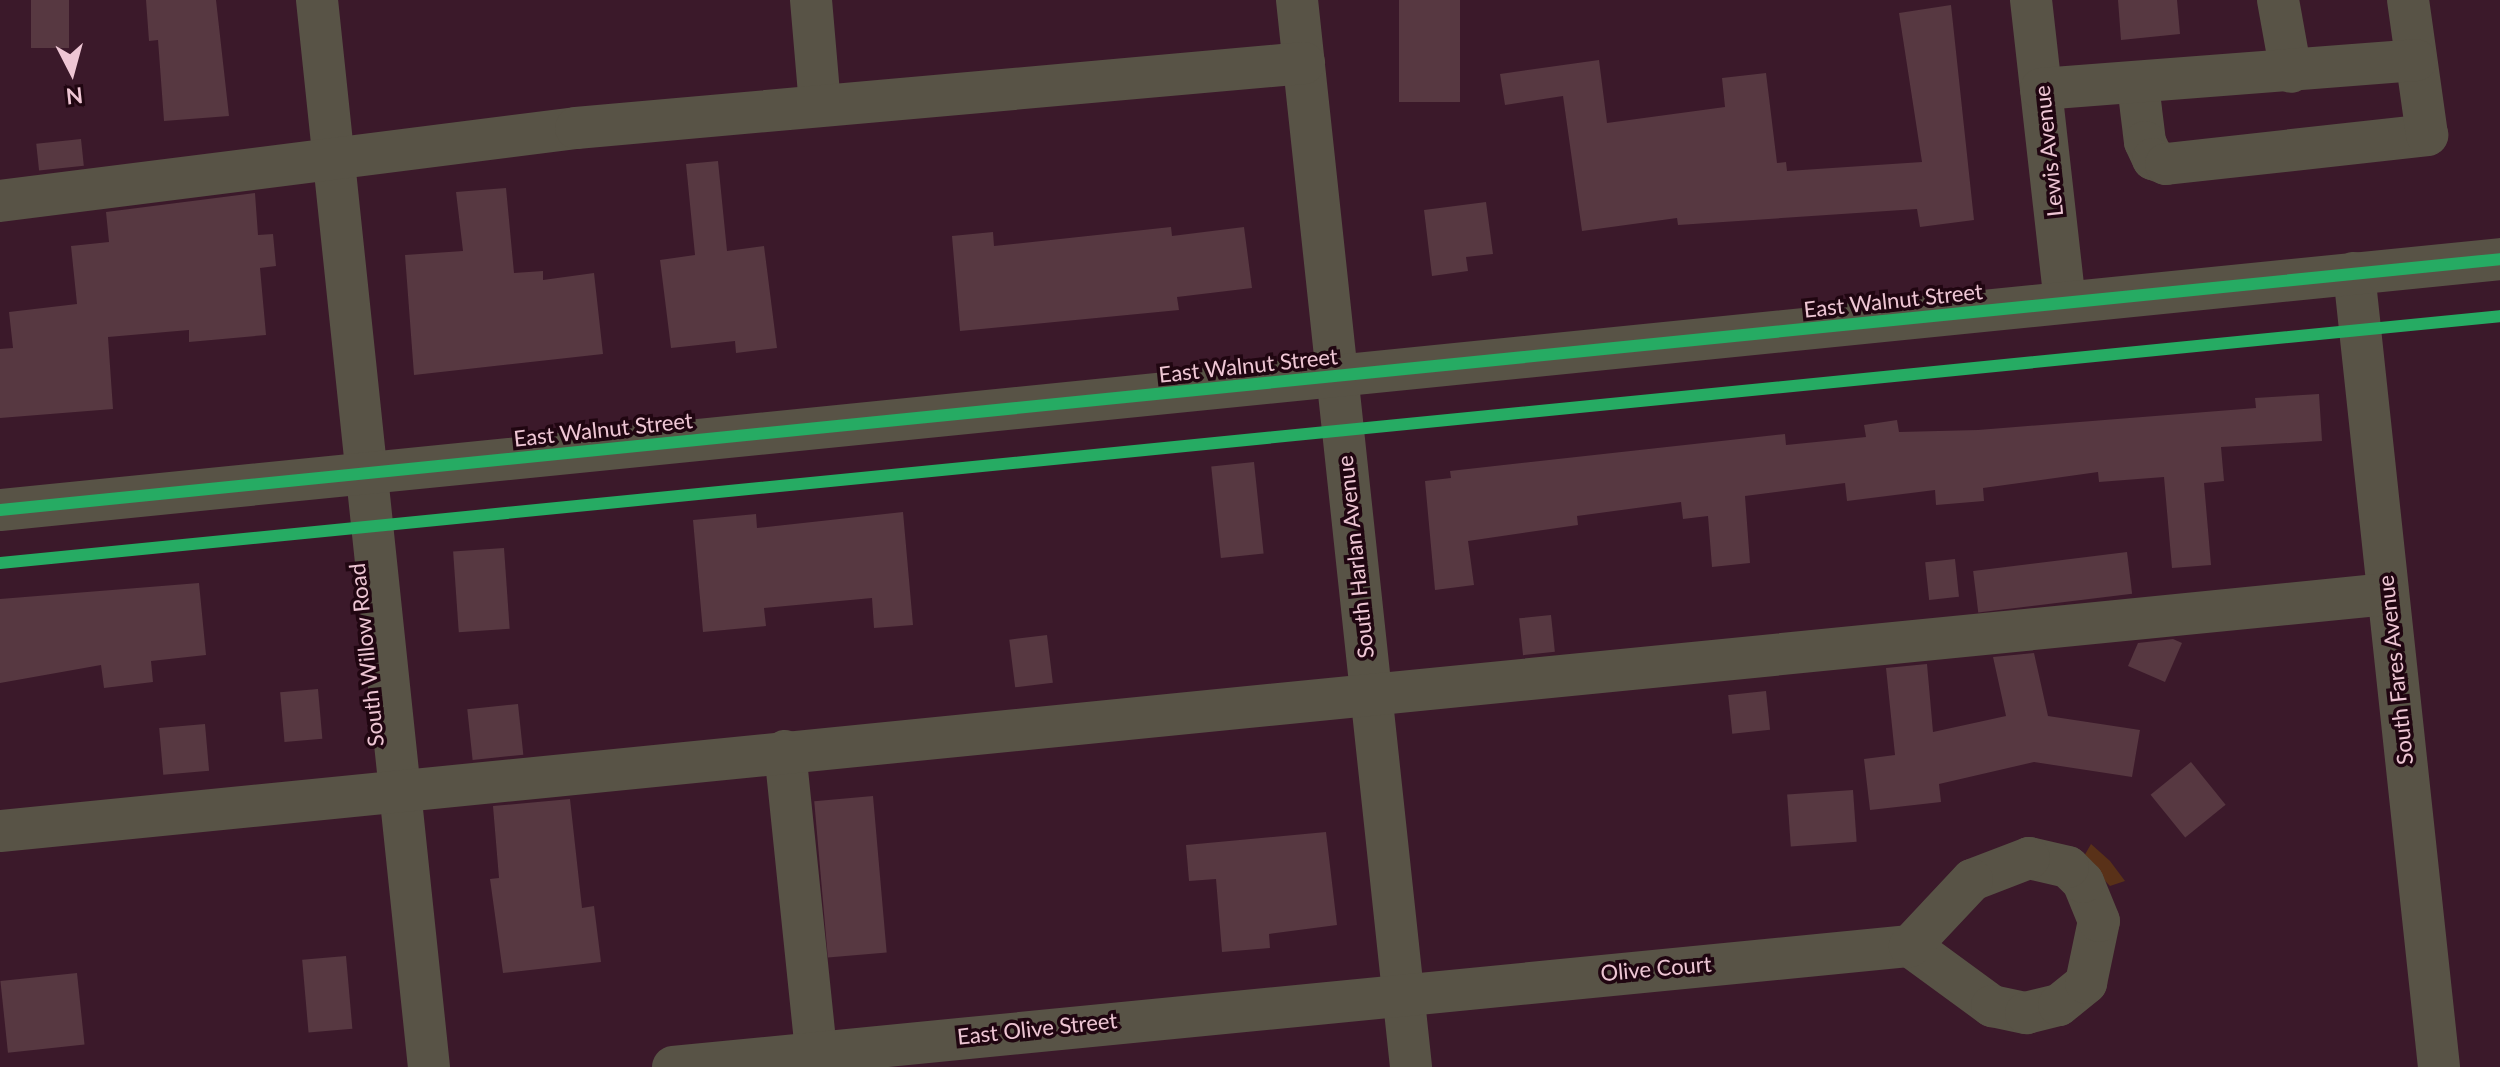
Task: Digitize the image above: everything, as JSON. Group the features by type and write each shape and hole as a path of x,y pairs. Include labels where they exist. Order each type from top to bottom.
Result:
{"street":[{"name":"South Willow Road","path":"317,0 429,1067"},
{"path":"811,0 820,104"},
{"name":"South Harlan Avenue","path":"1297,0 1411,1067"},
{"name":"Lewis Avenue","path":"2031,0 2065,302"},
{"path":"2278,0 2291,72"},
{"path":"2138,85 2153,159 2185,165 2427,135 2408,0"},
{"path":"2041,89 2138,85 2416,60"},
{"path":"0,201 333,154 820,104 1304,63"},
{"name":"East Walnut Street","path":"0,510 2500,259"},
{"name":"South Fares Avenue","path":"2354,273 2439,1067"},
{"path":"0,831 2387,594"},
{"path":"785,751 816,1050"},
{"path":"2029,858 2068,867 2083,882 2099,921 2086,983 2045,1012 1992,1006 1910,946 1972,880 2029,858"},
{"name":"Olive Court","path":"1402,992 1910,946"},
{"name":"East Olive Street","path":"673,1067 1402,992"}],"shaded area":[{"path":"2091,844 2110,861 2125,881 2110,886 2083,858"}],"building":[{"path":"31,0 69,0 69,48 31,48"},
{"path":"146,0 216,0 229,116 164,121 158,40 149,41"},
{"path":"1399,0 1460,0 1460,102 1399,102"},
{"path":"2118,0 2177,0 2180,34 2121,40"},
{"path":"1951,5 1974,220 1920,227 1917,209 1678,225 1677,218 1582,231 1563,96 1505,105 1500,74 1599,60 1607,123 1725,107 1722,78 1766,73 1777,163 1786,162 1787,171 1922,162 1899,13"},
{"path":"81,139 84,166 39,171 36,144"},
{"path":"718,161 727,251 764,246 777,348 736,353 735,341 671,348 660,260 695,255 686,164"},
{"path":"506,188 514,273 543,271 543,280 594,273 603,354 414,375 405,255 463,251 456,192"},
{"path":"255,193 258,235 273,234 276,266 260,268 266,335 189,342 189,330 108,337 113,409 0,418 0,349 13,348 9,312 77,304 71,246 109,242 106,212"},
{"path":"1486,202 1493,254 1466,257 1468,271 1432,276 1424,210"},
{"path":"1171,227 1172,236 1244,227 1252,288 1177,297 1179,310 960,331 952,236 993,232 994,246"},
{"path":"2319,394 2322,441 2221,447 2224,481 2204,483 2211,565 2172,568 2164,477 2099,482 2098,472 1983,488 1984,501 1936,505 1935,490 1847,501 1845,483 1745,496 1750,563 1712,567 1708,516 1683,519 1681,502 1577,516 1578,525 1468,541 1474,585 1435,590 1425,481 1451,478 1450,471 1785,434 1786,445 1866,437 1864,425 1897,420 1899,432 1978,430 2256,408 2255,398"},
{"path":"1254,462 1264,553 1221,558 1211,466"},
{"path":"903,512 913,625 874,628 872,598 764,608 766,626 703,632 693,520 756,514 757,528"},
{"path":"504,548 510,629 459,632 453,552"},
{"path":"2127,552 2132,594 1978,613 1973,571"},
{"path":"1955,559 1959,597 1929,600 1925,562"},
{"path":"199,583 206,655 151,661 153,682 104,688 101,665 0,683 0,599"},
{"path":"1551,615 1555,652 1523,655 1519,618"},
{"path":"1047,635 1053,683 1015,687 1009,640"},
{"path":"2173,639 2182,643 2165,682 2128,666 2138,643"},
{"path":"2034,653 2048,716 2140,730 2132,777 2034,762 1939,784 1941,802 1870,810 1864,759 1895,755 1886,668 1927,664 1933,732 2006,716 1993,657"},
{"path":"318,689 322,739 285,742 280,692"},
{"path":"1766,691 1770,730 1732,734 1728,695"},
{"path":"518,704 523,755 473,760 467,709"},
{"path":"205,724 209,771 163,775 159,728"},
{"path":"2191,762 2226,805 2185,837 2151,795"},
{"path":"1853,790 1857,842 1791,846 1787,795"},
{"path":"873,796 887,952 828,958 814,801"},
{"path":"570,799 582,908 594,906 601,962 503,973 490,879 499,878 493,806"},
{"path":"1326,832 1337,925 1269,934 1270,948 1222,952 1216,879 1189,881 1186,845"},
{"path":"346,956 352,1029 309,1033 302,960"},
{"path":"77,973 85,1045 8,1053 0,981"}],"cycle path":[{"path":"0,510 2500,259"},
{"path":"0,563 2500,316"}]}
